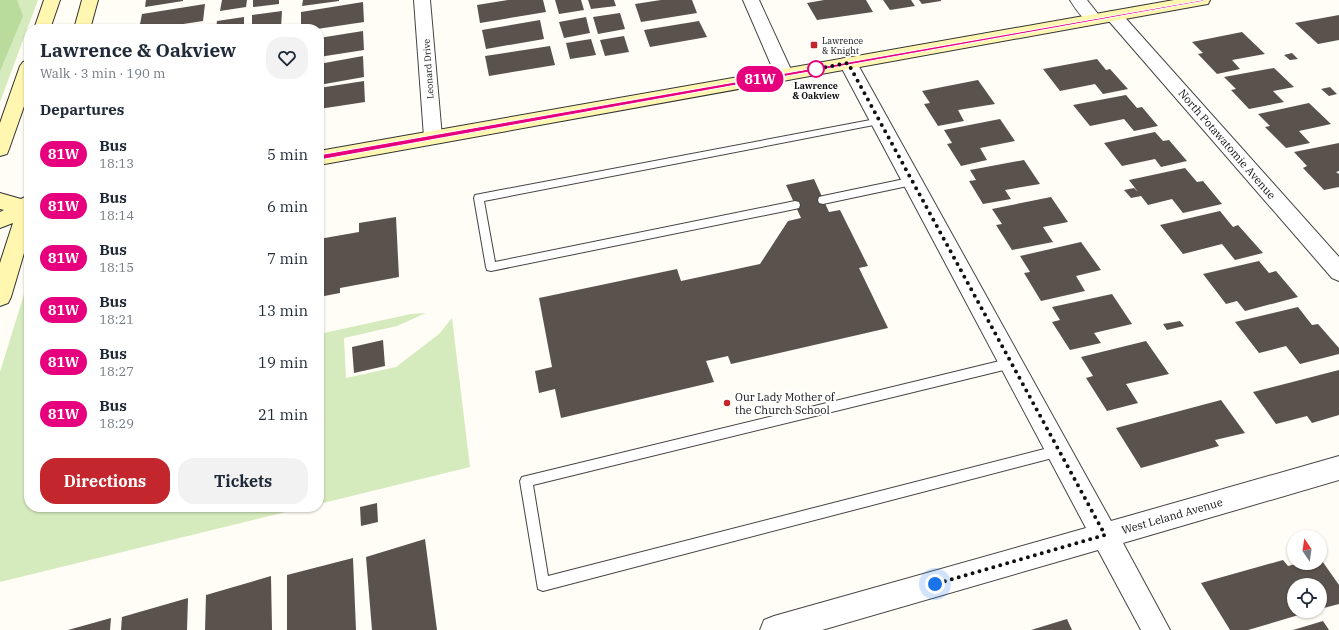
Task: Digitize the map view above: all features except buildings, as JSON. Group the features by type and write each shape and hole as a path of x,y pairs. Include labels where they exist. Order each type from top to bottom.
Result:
{"main road":[{"path":"44,24 52,0"},
{"path":"83,24 90,0"},
{"path":"324,157 1202,0"},
{"path":"0,149 24,80"},
{"path":"0,201 24,206"},
{"path":"0,220 24,209"},
{"path":"0,297 24,220"}],"street":[{"name":"Leonard Drive","path":"422,0 433,137"},
{"path":"751,0 784,74"},
{"path":"1078,0 1094,19"},
{"name":"North Potawatomie Avenue","path":"1114,16 1339,272"},
{"path":"848,63 914,181 1156,630"},
{"name":"West Leland Avenue","path":"774,630 1339,468"}],"lane":[{"path":"795,205 491,267 480,198 881,121"},
{"path":"823,200 914,181"},
{"path":"1012,363 526,481 543,584 1060,451"}],"green space":[{"path":"0,0 38,0 29,24 24,24 24,38 0,102"},
{"path":"0,0 17,0 23,16 0,71"},
{"path":"24,294 24,512 286,512 0,582 0,372"},
{"path":"426,313 397,326 344,338 346,378 396,367 439,334 452,318 470,467 324,503 324,333 411,314"}],"bus line":[{"name":"81W","path":"324,157 1202,0"}],"place":[{"name":"Lawrence & Knight","path":"814,45"},
{"name":"Lawrence & Oakview","path":"816,69"},
{"name":"Our Lady Mother of the Church School","path":"727,403"}],"route":[{"path":"816,69 810,70 848,63 881,121 1105,535 935,584"}]}
